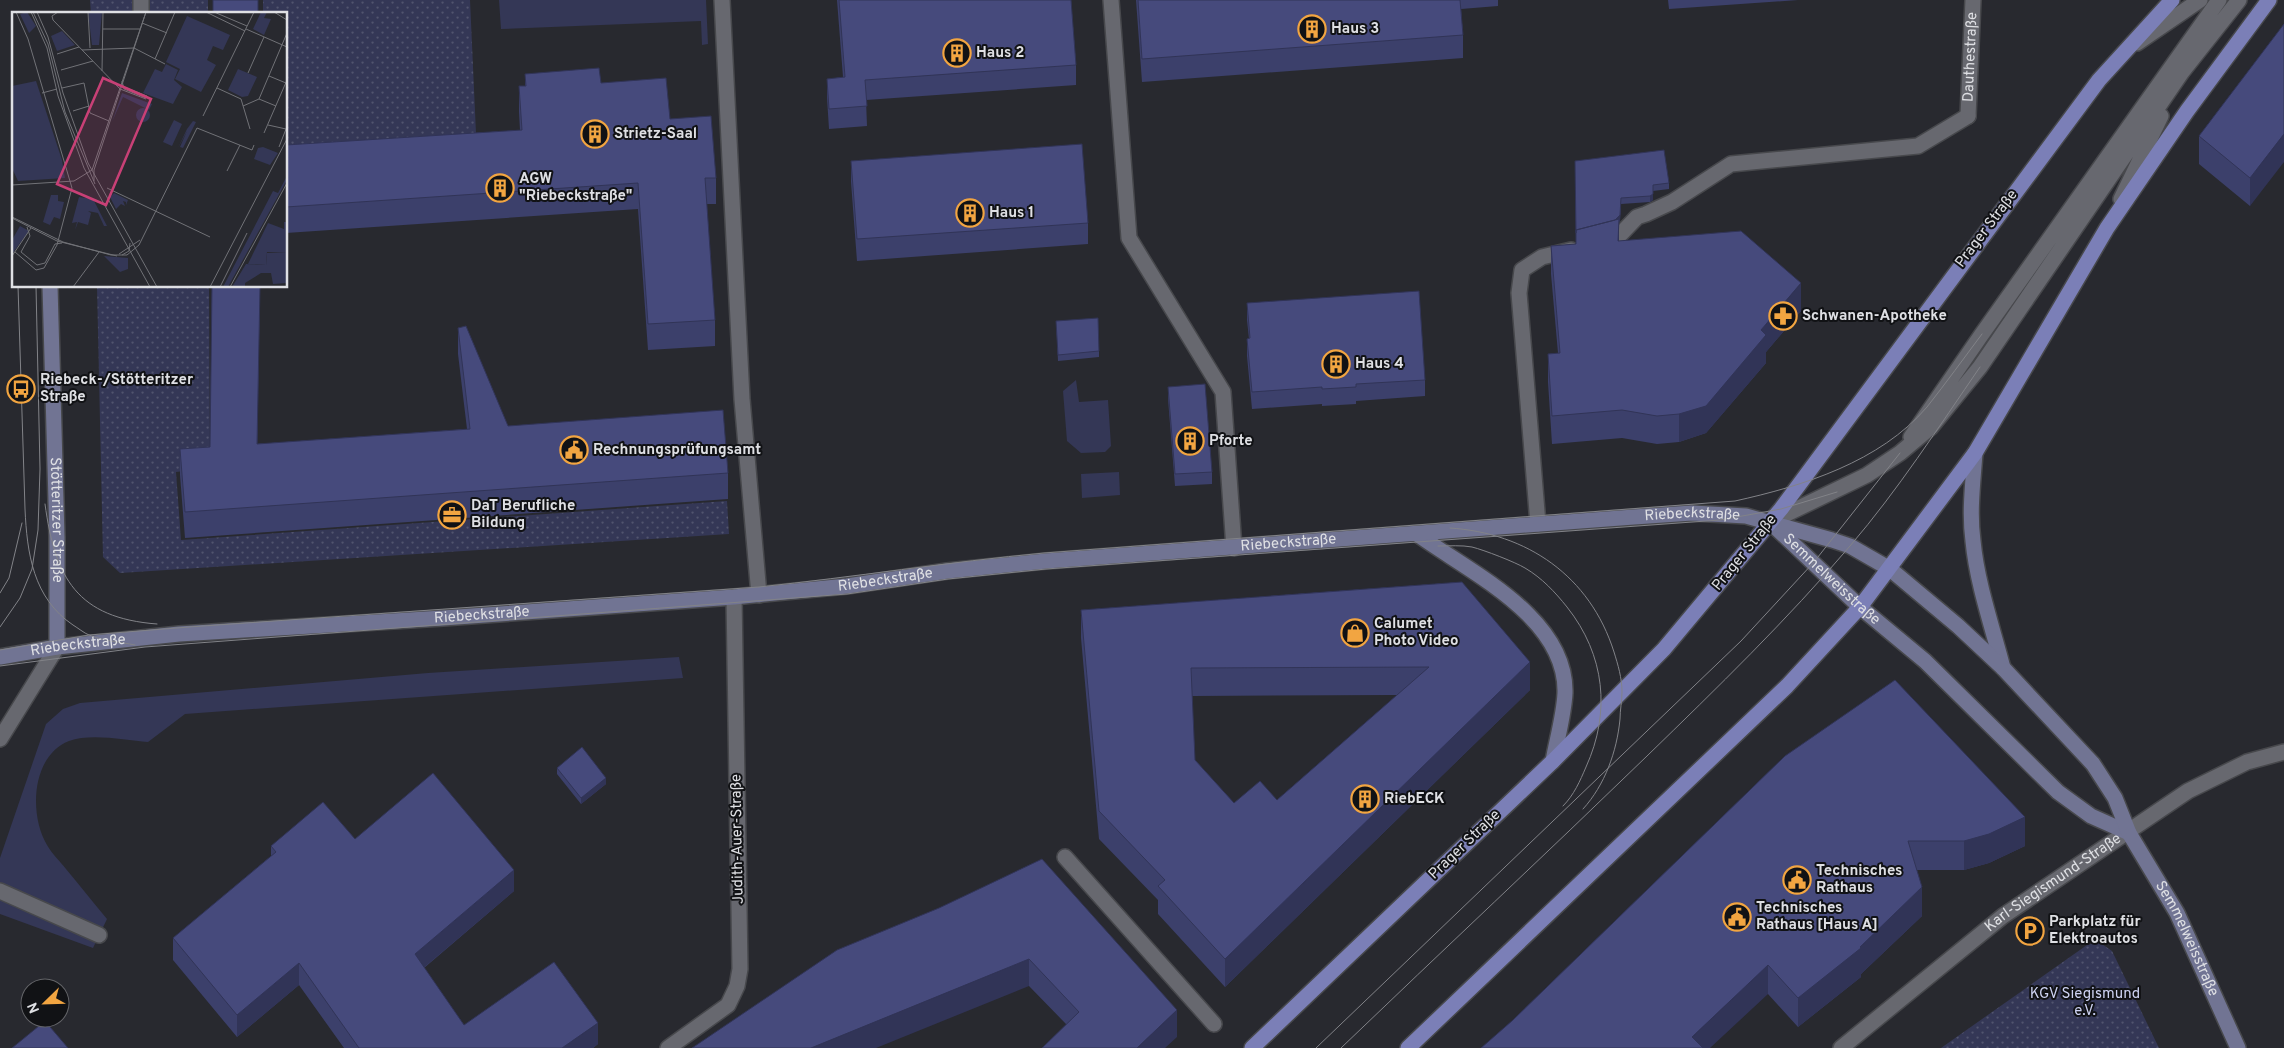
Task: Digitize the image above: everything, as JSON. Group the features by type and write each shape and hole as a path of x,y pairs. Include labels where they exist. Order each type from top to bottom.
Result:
{"main road":[{"name":"Prager Straße","path":"1252,1048 1553,761 1664,649 1770,522 2122,52 2172,0"},
{"path":"1408,1048 1787,686 1860,607 1975,453 2107,228 2187,111 2270,0"},
{"name":"Stötteritzer Straße","path":"50,288 57,647"},
{"path":"1975,453 1972,541 1984,597 2004,669"},
{"name":"Riebeckstraße","path":"0,657 57,647 179,634 443,618 759,595 1046,561 1692,513 1746,516 1770,522"},
{"name":"Semmelweisstraße","path":"1770,522 1850,546 1890,569 1930,601 2004,669 2093,764 2114,798 2129,833 2177,913 2238,1048"},
{"name":"Semmelweisstraße","path":"1770,522 1860,607 1925,661 2058,792 2091,816 2129,833"},
{"path":"1417,534 1510,597 1550,641 1563,672 1564,693 1553,761"}],"street":[{"path":"722,0 742,399 759,595"},
{"path":"1111,0 1129,238 1223,392 1234,548"},
{"name":"Dauthestraße","path":"1538,524 1519,292 1522,270 1542,257 1617,238 1637,217 1672,202 1732,164 1918,146 1968,116 1973,0"},
{"path":"2122,52 2200,0"},
{"path":"1900,453 2219,0"},
{"path":"1770,522 1837,492 1900,453 1931,427 1980,367 2182,72 2238,0"},
{"path":"2107,228 2182,72"},
{"name":"Judith-Auer-Straße","path":"668,1048 728,1005 737,986 740,969 734,597"},
{"path":"0,736 57,647"},
{"name":"Karl-Siegismund-Straße","path":"1841,1048 2003,916 2129,833 2188,791 2247,762 2284,752"},
{"path":"1065,857 1214,1024"},
{"path":"0,890 99,935"}],"green space":[{"path":"90,0 208,0 208,12 91,12"},
{"path":"263,0 470,0 477,156 288,168 288,12 263,12"},
{"path":"499,0 706,0 708,44 702,45 701,21 501,29"},
{"path":"97,288 209,288 210,468 176,472 181,540 727,501 729,534 120,573 103,557"},
{"path":"1076,380 1079,402 1108,400 1111,446 1105,452 1081,453 1067,441 1063,391"},
{"path":"1119,472 1120,495 1082,498 1081,474"},
{"path":"679,657 683,678 185,714 148,742 97,737 69,741 56,749 47,759 41,773 37,787 36,803 41,833 49,848 107,919 93,948 0,914 0,858 46,724 63,709 80,703 428,673"},
{"name":"KGV Siegismund e.V.","path":"2099,942 2112,951 2159,1048 1941,1048 2087,945"}],"building":[{"path":"213,0 258,0 258,12 213,12"},
{"name":"Haus 2","path":"839,0 1071,0 1076,65 865,80 867,106 829,109 827,79 845,77"},
{"name":"Haus 3","path":"1138,0 1460,0 1463,35 1142,59"},
{"path":"2284,24 2284,134 2250,178 2199,136"},
{"path":"599,68 601,83 666,78 670,119 711,116 716,178 705,178 715,320 648,324 638,183 288,207 288,145 522,130 519,86 526,86 525,74"},
{"name":"Haus 1","path":"1082,144 1088,223 857,239 851,161"},
{"path":"1664,150 1669,183 1653,185 1653,194 1650,196 1621,198 1620,215 1615,220 1576,230 1576,233 1575,161"},
{"path":"1619,219 1618,241 1741,231 1801,283 1761,330 1766,335 1706,406 1679,414 1657,416 1622,410 1552,416 1548,354 1560,353 1551,246 1576,244 1576,230"},
{"path":"212,288 260,288 257,444 470,429 458,328 466,326 508,426 723,410 728,473 185,512 180,449 210,447"},
{"name":"Haus 4","path":"1419,291 1425,380 1356,384 1356,387 1322,389 1322,387 1252,392 1247,339 1250,338 1247,303"},
{"path":"1098,318 1099,351 1058,355 1056,321"},
{"name":"Pforte","path":"1205,384 1212,472 1175,474 1168,387"},
{"name":"RiebECK","path":"1462,582 1530,662 1225,959 1158,886 1165,880 1099,811 1081,610","holes":["1429,667 1277,800 1260,781 1234,803 1195,760 1191,668"]},
{"name":"Technisches Rathaus","path":"1895,680 2025,817 1989,834 1964,841 1908,841 1922,887 1861,948 1798,998 1768,965 1692,1037 1703,1048 1481,1048 1513,1020 1785,756"},
{"path":"582,747 606,778 581,798 557,768"},
{"path":"433,773 514,870 415,954 464,1025 554,962 598,1023 562,1048 359,1048 299,963 237,1015 173,938 276,852 271,846 323,802 355,839"},
{"path":"1042,859 1177,1010 1137,1048 1042,1048 1079,1012 1029,959 811,1048 692,1048 837,950 939,908"},
{"path":"36,1028 51,1028 68,1048 12,1048"}],"tram line":[{"path":"18,288 25,509 28,542 35,573 49,602 73,625 94,637 135,645"},
{"path":"0,627 20,598 32,569 38,530 40,469 36,288"},
{"path":"0,650 89,635 759,587 1044,553 1735,501 1787,488 1813,479 1864,457 1887,443 1927,407 1982,334"},
{"path":"1341,1048 1647,756 1777,627 1868,525 1980,367"},
{"path":"1316,1048 1741,641 1814,562 1900,453"},
{"path":"0,666 145,647 847,594 948,579 1046,569 1720,520 1781,509 1837,492"},
{"path":"45,504 55,553 64,573 75,589 89,603 107,613 130,620 157,624"},
{"path":"0,593 9,578 22,523"},
{"path":"1450,528 1478,532 1505,539 1529,549 1552,563 1572,581 1589,601 1603,625 1614,652 1621,677 1620,719 1609,767 1598,789 1583,809"},
{"path":"1438,546 1472,547 1520,565 1531,572 1548,586 1567,607 1580,625 1590,645 1600,684 1599,726 1594,746 1574,793 1563,806"}],"place":[{"name":"Haus 3","path":"1312,29"},
{"name":"Haus 2","path":"957,53"},
{"name":"Strietz-Saal","path":"595,134"},
{"name":"AGW \"Riebeckstraße\"","path":"500,188"},
{"name":"Haus 1","path":"970,213"},
{"name":"Schwanen-Apotheke","path":"1783,316"},
{"name":"Haus 4","path":"1336,364"},
{"name":"Riebeck-/Stötteritzer Straße","path":"21,389"},
{"name":"Pforte","path":"1190,441"},
{"name":"Rechnungsprüfungsamt","path":"574,450"},
{"name":"DaT Berufliche Bildung","path":"452,515"},
{"name":"Calumet Photo Video","path":"1355,633"},
{"name":"RiebECK","path":"1365,799"},
{"name":"Technisches Rathaus","path":"1797,880"},
{"name":"Technisches Rathaus [Haus A]","path":"1737,917"},
{"name":"Parkplatz für Elektroautos","path":"2030,931"}]}
